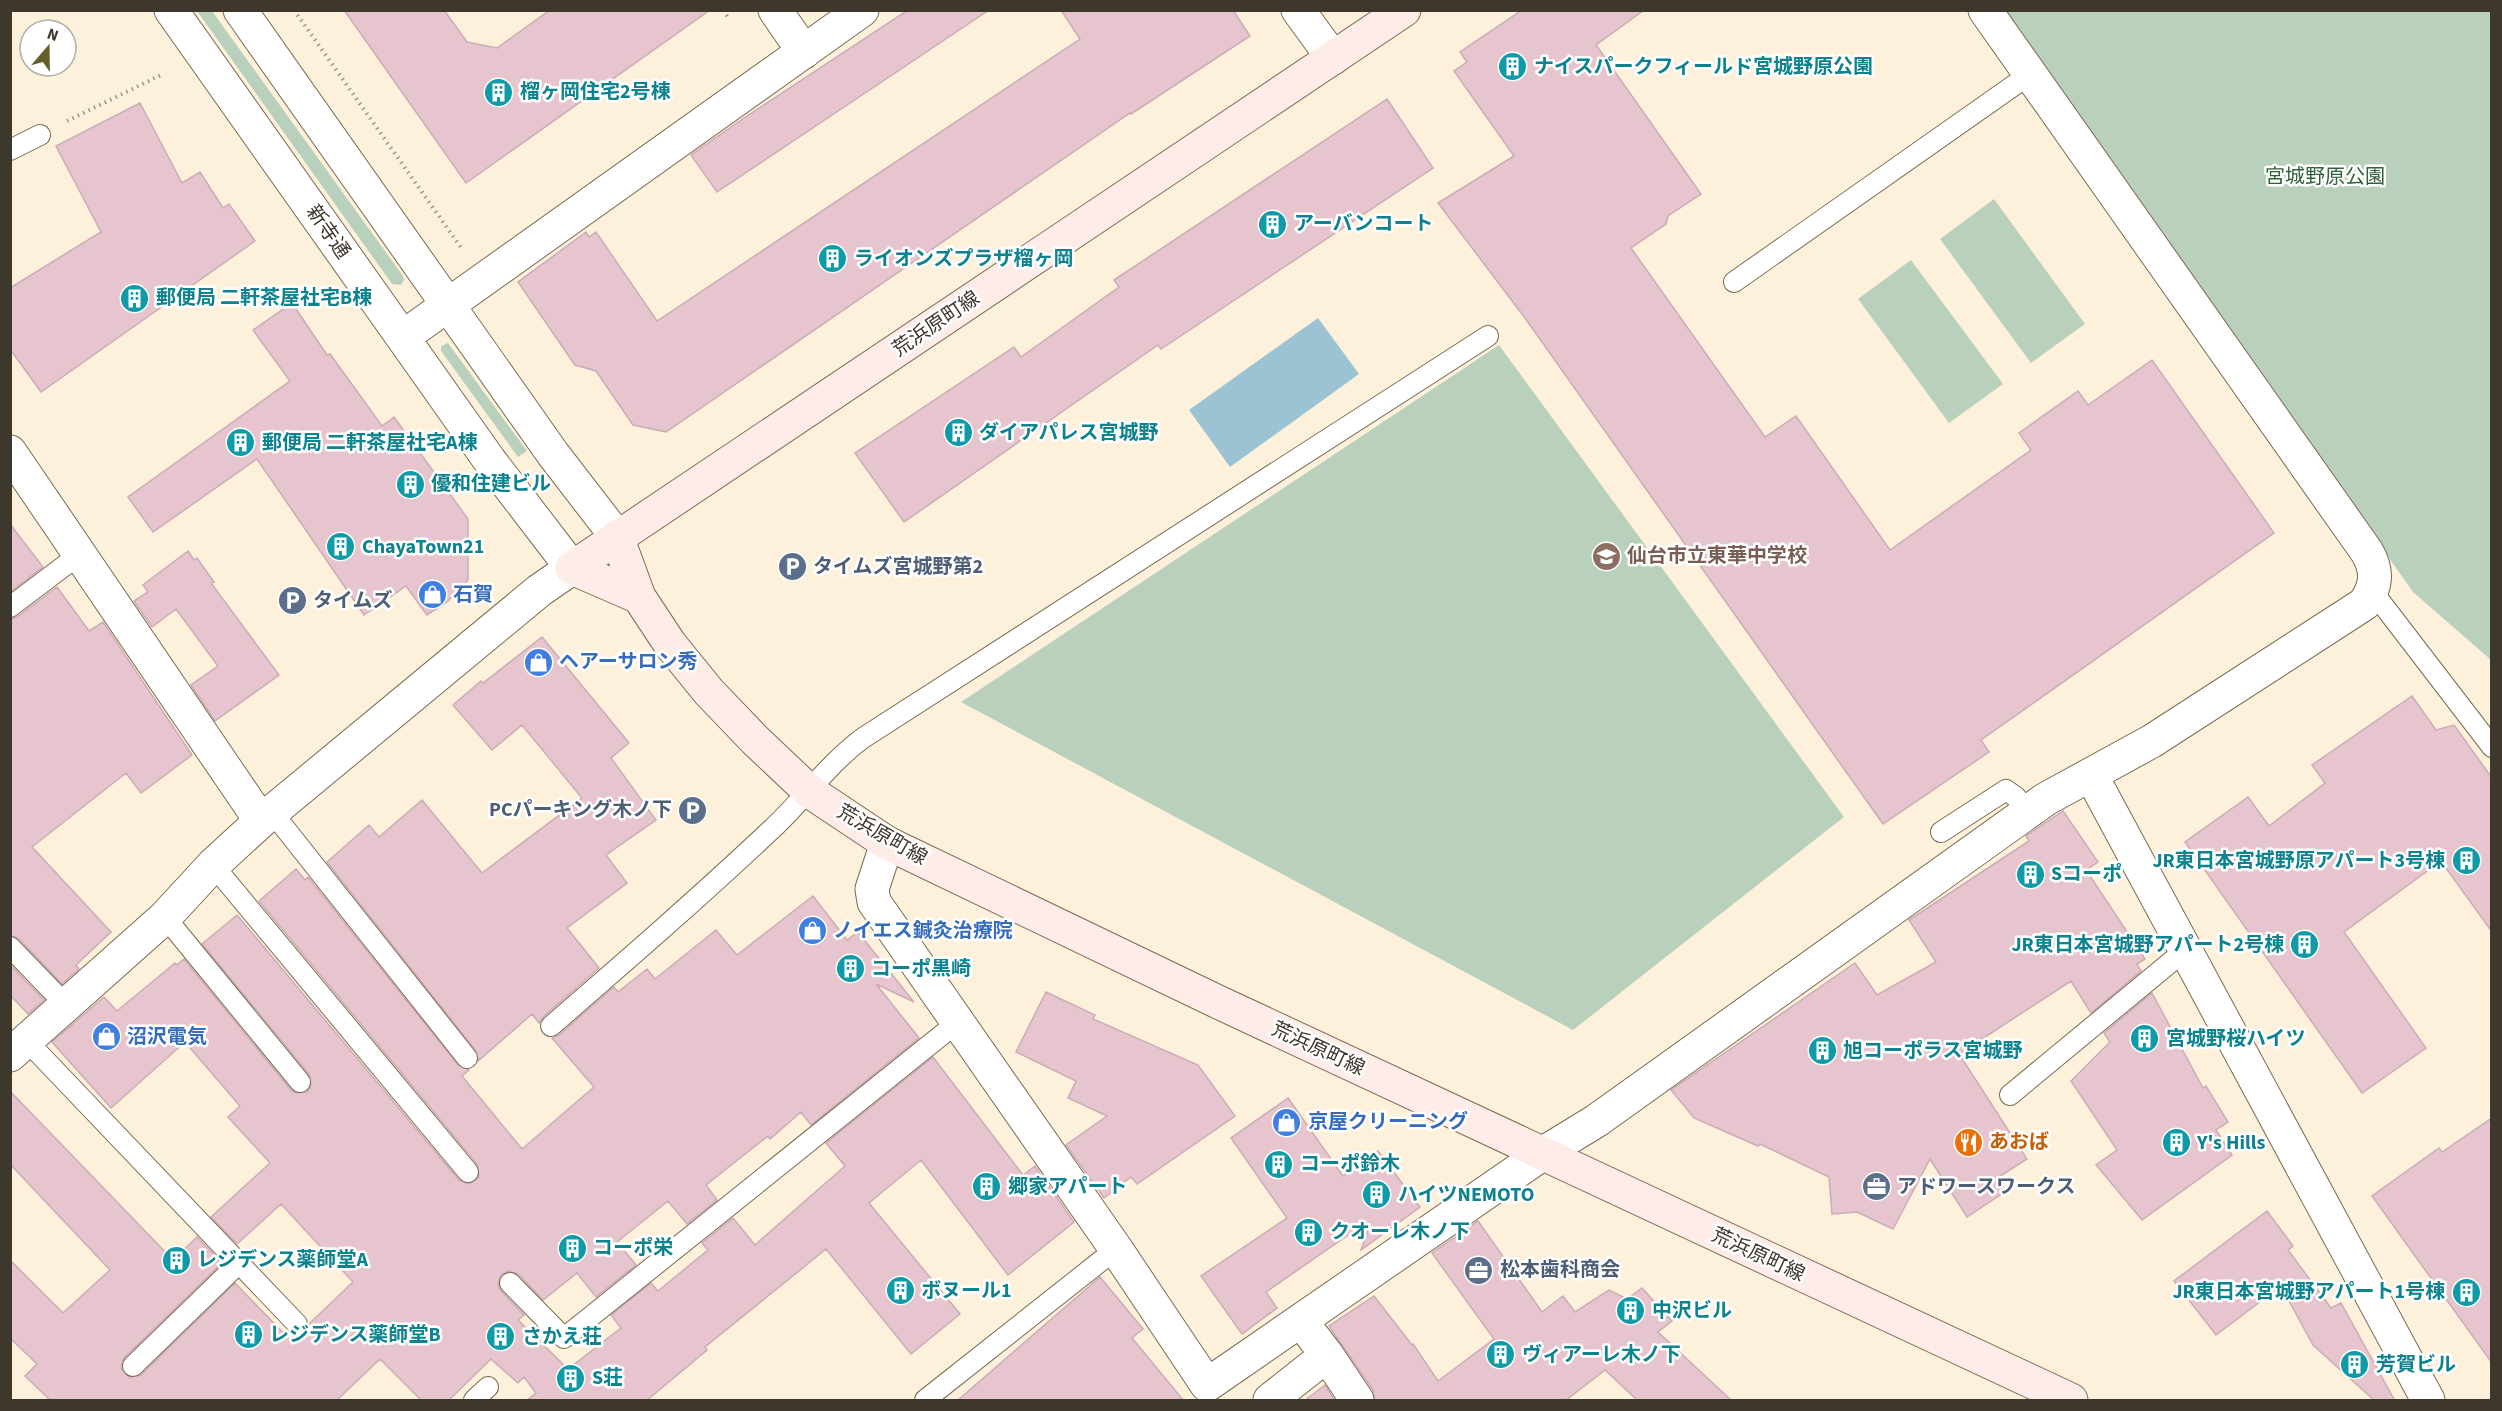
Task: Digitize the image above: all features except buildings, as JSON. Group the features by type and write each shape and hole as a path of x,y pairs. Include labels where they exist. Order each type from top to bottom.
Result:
{"main road":[{"name":"荒浜原町線","path":"572,568 1404,10"},
{"name":"荒浜原町線","path":"617,537 639,597 670,644 709,692 809,791 887,843 1542,1154 2071,1401"},
{"path":"572,568 639,597"}],"street":[{"name":"新寺通","path":"171,10 490,461 572,568"},
{"path":"240,10 450,304 553,454 617,537"},
{"path":"775,10 804,52"},
{"path":"403,338 862,10"},
{"path":"1298,10 1333,58"},
{"path":"887,843 872,890 874,902 1116,1249 1213,1393 1302,1321 1542,1154 1596,1121 2046,799 2152,741 2364,604 2373,592 2376,577 2374,564 2367,552 1985,10"},
{"path":"10,452 267,817"},
{"path":"18,1048 165,917 213,865 267,817 540,590 572,568"},
{"path":"2091,775 2428,1401"},
{"path":"1302,1321 1328,1355 1357,1401"},
{"path":"1270,1401 1328,1355"}],"lane":[{"path":"1734,282 2031,74"},
{"path":"10,150 40,135"},
{"path":"551,1026 676,918 775,826 847,749 1488,336"},
{"path":"10,607 80,554"},
{"path":"2373,592 2492,747"},
{"path":"1941,832 2006,790 2016,797 2027,813"},
{"path":"267,817 467,1058"},
{"path":"213,865 468,1172"},
{"path":"165,917 300,1082"},
{"path":"10,947 66,1005"},
{"path":"2010,1095 2172,961 2186,953"},
{"path":"510,1283 564,1338 958,1022"},
{"path":"18,1048 239,1263 297,1324"},
{"path":"925,1401 1116,1249"},
{"path":"133,1366 239,1263"}],"path":[{"path":"294,10 464,252"},
{"path":"723,10 729,19"},
{"path":"40,135 160,75"}],"green space":[{"path":"197,11 212,11 403,276 404,280 401,285 392,284"},
{"name":"宮城野原公園","path":"2004,11 2491,11 2491,660 2413,592"},
{"path":"1994,199 2085,324 2031,363 1940,239"},
{"path":"1911,260 2003,384 1949,423 1858,299"},
{"path":"448,343 527,451 518,457 441,351 441,346"},
{"path":"1499,345 1844,817 1573,1030 961,702"}],"water":[{"path":"1318,318 1359,374 1230,467 1189,410"}],"place":[{"name":"ナイスパークフィールド宮城野原公園","path":"1513,67"},
{"name":"榴ヶ岡住宅2号棟","path":"499,92"},
{"name":"アーバンコート","path":"1273,224"},
{"name":"ライオンズプラザ榴ヶ岡","path":"833,259"},
{"name":"郵便局 二軒茶屋社宅B棟","path":"135,298"},
{"name":"ダイアパレス宮城野","path":"958,433"},
{"name":"郵便局 二軒茶屋社宅A棟","path":"241,443"},
{"name":"優和住建ビル","path":"410,484"},
{"name":"ChayaTown21","path":"341,547"},
{"name":"仙台市立東華中学校","path":"1606,556"},
{"name":"タイムズ宮城野第2","path":"792,567"},
{"name":"石賀","path":"432,595"},
{"name":"タイムズ","path":"292,601"},
{"name":"ヘアーサロン秀","path":"538,662"},
{"name":"PCパーキング木ノ下","path":"693,810"},
{"name":"JR東日本宮城野原アパート3号棟","path":"2466,861"},
{"name":"Sコーポ","path":"2030,874"},
{"name":"ノイエス鍼灸治療院","path":"812,931"},
{"name":"JR東日本宮城野アパート2号棟","path":"2305,945"},
{"name":"コーポ黒崎","path":"850,969"},
{"name":"沼沢電気","path":"106,1037"},
{"name":"宮城野桜ハイツ","path":"2145,1039"},
{"name":"旭コーポラス宮城野","path":"1822,1051"},
{"name":"京屋クリーニング","path":"1287,1122"},
{"name":"あおば","path":"1968,1142"},
{"name":"Y's Hills","path":"2176,1143"},
{"name":"コーポ鈴木","path":"1279,1164"},
{"name":"郷家アパート","path":"987,1187"},
{"name":"アドワースワークス","path":"1876,1187"},
{"name":"ハイツNEMOTO","path":"1377,1195"},
{"name":"クオーレ木ノ下","path":"1309,1232"},
{"name":"コーポ栄","path":"572,1248"},
{"name":"レジデンス薬師堂A","path":"176,1260"},
{"name":"松本歯科商会","path":"1479,1270"},
{"name":"ボヌール1","path":"900,1291"},
{"name":"JR東日本宮城野アパート1号棟","path":"2466,1292"},
{"name":"中沢ビル","path":"1631,1311"},
{"name":"レジデンス薬師堂B","path":"248,1335"},
{"name":"さかえ荘","path":"501,1337"},
{"name":"ヴィアーレ木ノ下","path":"1501,1355"},
{"name":"芳賀ビル","path":"2355,1365"},
{"name":"S荘","path":"571,1378"}]}
